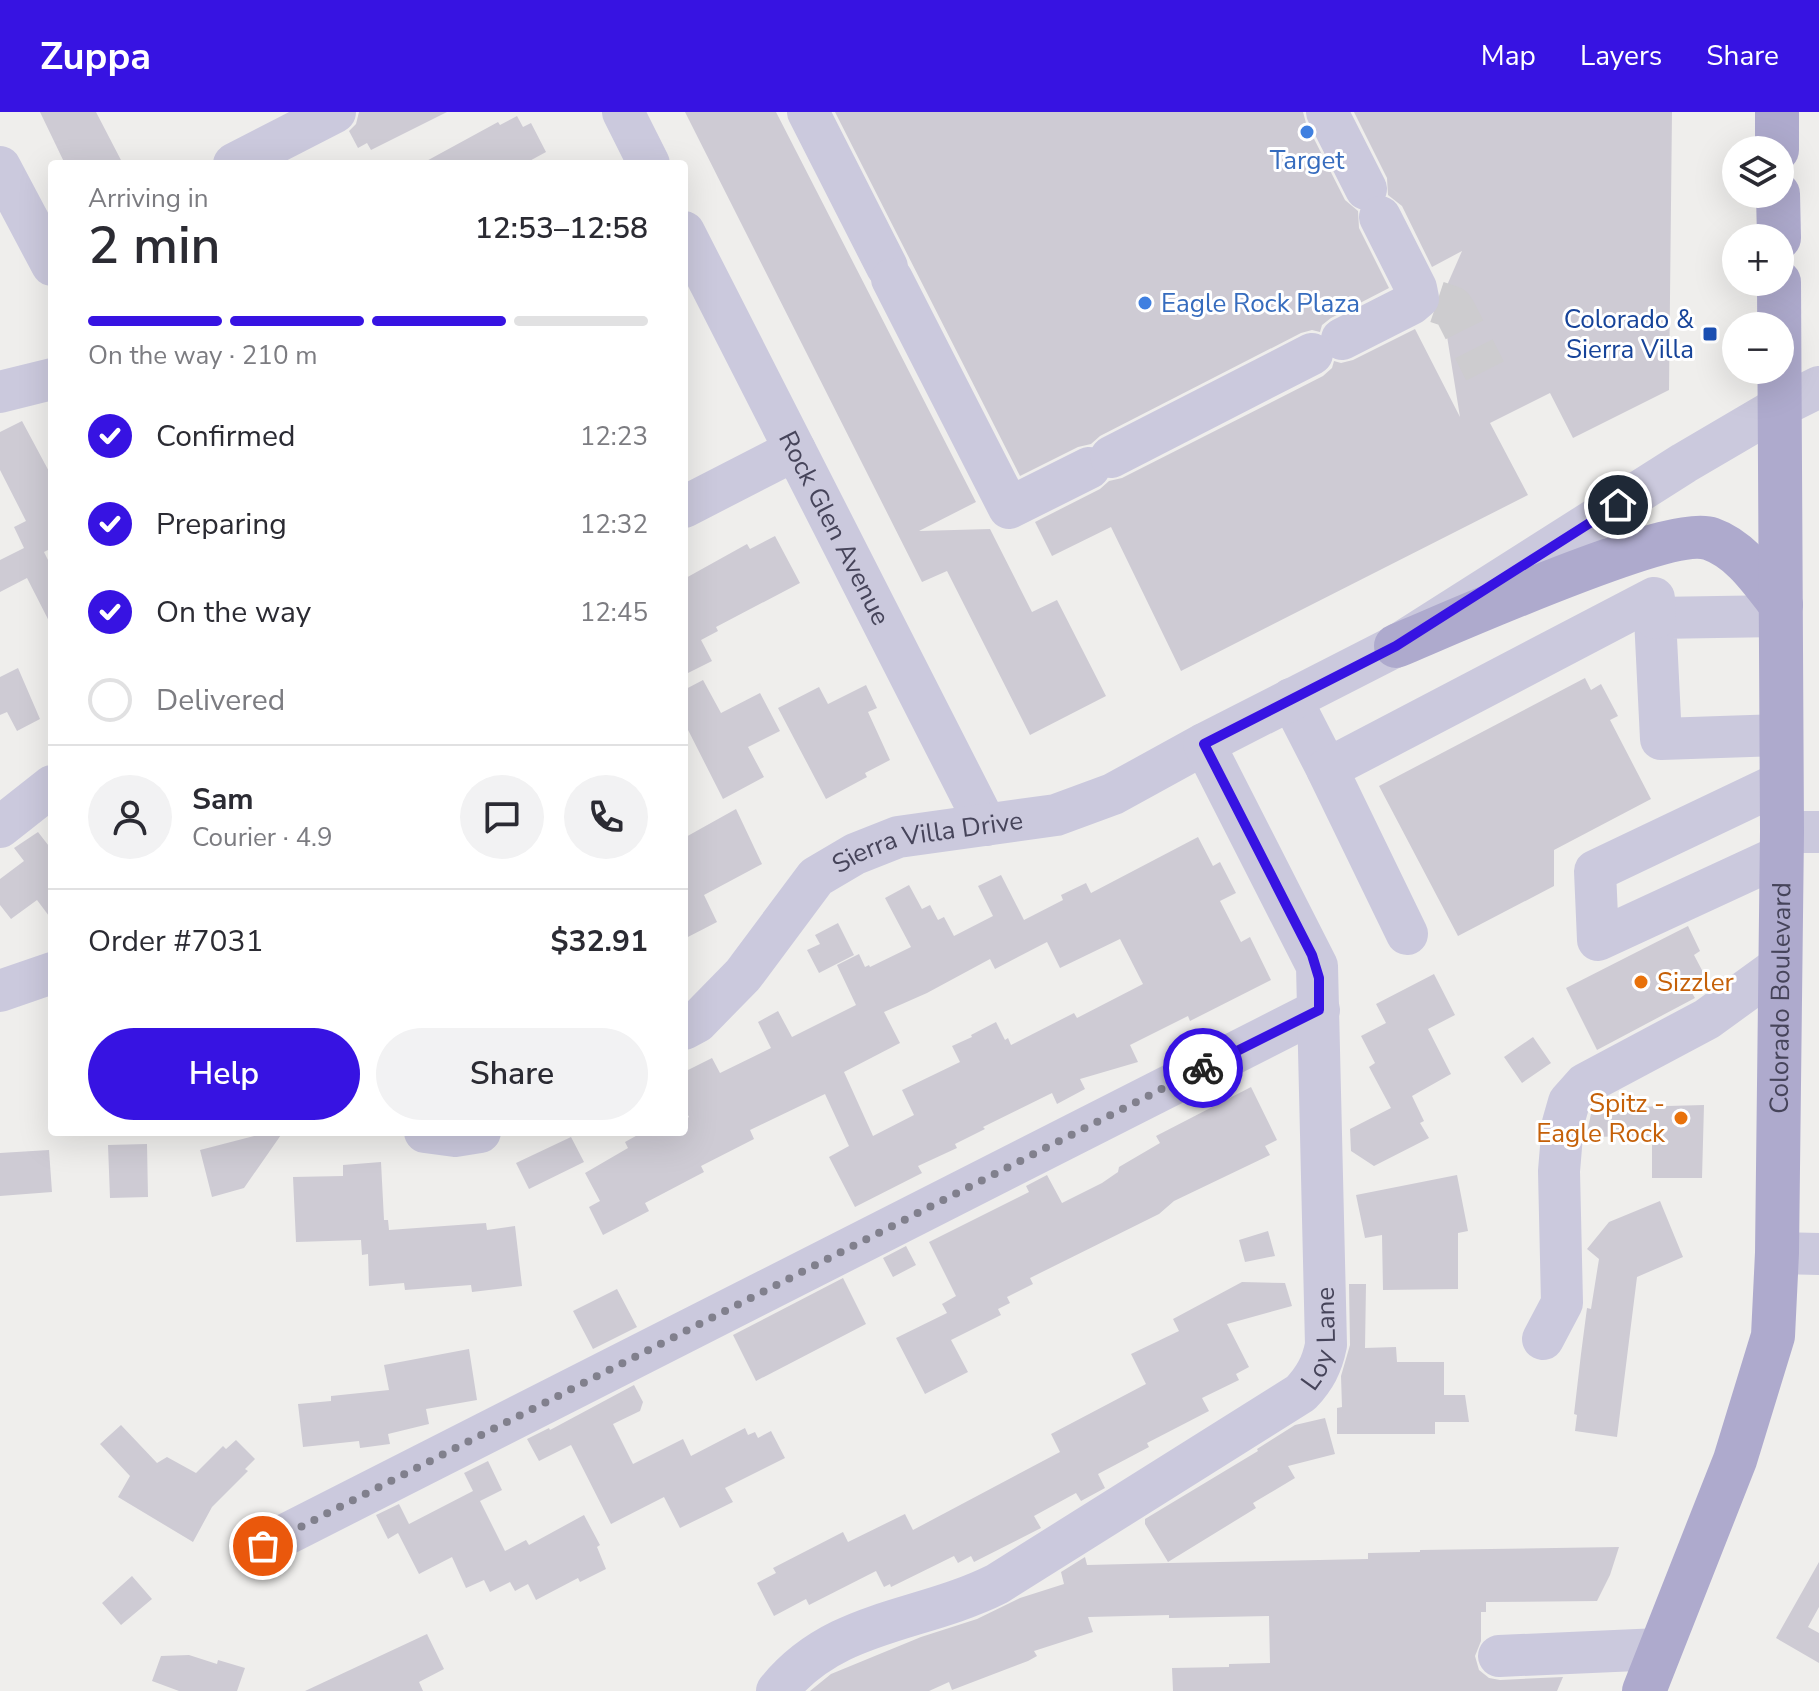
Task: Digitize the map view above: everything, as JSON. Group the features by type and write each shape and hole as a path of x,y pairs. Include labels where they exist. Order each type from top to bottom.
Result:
{"main road":[{"path":"1777,112 1777,136"},
{"name":"Colorado Boulevard","path":"1644,1691 1735,1460 1798,1254 1780,966 1794,840 1782,782 1781,611 1800,397 1782,296"},
{"path":"1396,646 1604,562 1666,542 1710,538 1744,560 1781,611"}],"street":[{"path":"242,160 335,112"},
{"path":"623,112 647,160"},
{"path":"808,112 1009,508 1411,304 1428,300 1416,288 1327,112"},
{"path":"0,167 48,255"},
{"name":"Rock Glen Avenue","path":"688,242 986,825"},
{"path":"0,392 48,380"},
{"name":"Sierra Villa Drive","path":"688,1027 697,1022 743,975 816,877 855,854 898,837 1056,815 1113,794 1396,646 1568,535 1800,397"},
{"path":"688,505 795,450"},
{"path":"1327,769 1654,598 1661,739 1782,735"},
{"path":"1655,618 1781,611"},
{"path":"1291,699 1407,934"},
{"name":"Loy Lane","path":"777,1691 793,1670 811,1656 853,1633 942,1607 997,1584 1301,1393 1322,1364 1326,1345 1319,978 1312,955 1204,744"},
{"path":"1782,782 1595,871 1598,940 1794,840"},
{"path":"0,827 48,789"},
{"path":"1543,1339 1562,1303 1559,1171 1563,1123 1569,1102 1585,1084 1707,1019 1780,966"},
{"path":"0,991 48,974"},
{"path":"263,1546 1319,1010"},
{"path":"1499,1656 1660,1649"}],"building":[{"path":"40,112 96,112 121,160 63,160"},
{"path":"359,112 447,112 371,150 367,143 358,148 349,131 356,124"},
{"path":"685,112 776,112 976,502 919,531 990,529 1032,612 1057,600 1106,696 1030,735 947,571 922,582"},
{"name":"Eagle Rock Plaza","path":"835,112 1303,112 1345,200 1358,211 1359,228 1389,288 1331,318 1322,325 1320,332 1312,330 1301,333 1100,436 1091,444 1078,447 1020,476"},
{"path":"1354,112 1672,112 1669,390 1573,438 1550,393 1490,423 1528,495 1181,671 1111,527 1052,556 1035,522 1100,489 1109,481 1122,478 1323,376 1332,368 1334,361 1353,360 1415,329 1460,417 1441,299 1462,251 1432,267 1402,206 1388,195 1387,178"},
{"path":"517,116 523,127 531,123 546,152 531,160 428,160 498,122 500,125"},
{"path":"22,421 48,470 48,550 44,552 48,560 48,619 27,578 0,592 0,560 24,548 14,527 26,521 0,470 0,432"},
{"path":"775,536 800,583 716,627 718,631 701,640 712,661 688,673 688,577 747,544 750,549"},
{"path":"18,668 40,719 17,731 7,712 0,715 0,677"},
{"path":"1585,678 1591,690 1601,684 1618,716 1610,720 1651,799 1554,850 1554,886 1458,936 1379,786"},
{"path":"703,680 721,713 760,693 780,731 748,747 764,777 723,799 688,730 688,688"},
{"path":"866,685 877,708 868,712 890,760 865,773 867,777 826,799 778,708 819,687 828,704"},
{"path":"736,809 762,864 704,895 717,922 688,937 688,836"},
{"path":"38,832 48,845 48,915 37,900 11,919 0,905 0,879 24,861 14,848"},
{"path":"1198,837 1213,866 1220,862 1236,893 1220,901 1241,942 1250,937 1271,980 1190,1021 1188,1016 1130,1045 1138,1062 1080,1079 1085,1089 1057,1104 1052,1093 983,1127 985,1129 955,1144 957,1148 918,1166 922,1173 855,1207 829,1157 849,1146 825,1094 750,1130 754,1139 701,1166 704,1172 645,1203 649,1211 603,1235 589,1207 600,1201 585,1173 628,1148 625,1142 636,1136 688,1136 688,1070 712,1058 720,1073 771,1048 758,1022 778,1011 792,1037 856,1005 837,965 859,954 865,967 870,967 911,947 885,898 909,885 922,909 930,905 938,920 944,917 954,936 993,916 978,886 1001,875 1024,920 1063,900 1061,895 1086,883 1091,893","holes":["1120,939 1143,984 1077,1018 1074,1013 1011,1045 996,1022 971,1035 952,1046 960,1062 902,1090 914,1115 873,1136 844,1072 900,1043 884,1012 990,959 995,969 1047,942 1060,968"]},
{"path":"838,923 854,955 819,973 807,950 820,944 815,935"},
{"path":"1688,926 1700,951 1694,955 1704,974 1686,983 1695,998 1597,1050 1566,988"},
{"path":"1434,974 1455,1015 1428,1029 1451,1074 1412,1096 1424,1121 1420,1123 1429,1138 1374,1166 1351,1151 1350,1129 1391,1108 1369,1067 1375,1063 1361,1036 1386,1023 1376,1004"},
{"path":"1533,1037 1551,1063 1522,1083 1504,1057"},
{"path":"1251,1087 1277,1140 1265,1146 1270,1155 1174,1201 1159,1214 1030,1278 1033,1284 1007,1297 1010,1303 998,1309 1001,1315 951,1340 968,1372 925,1394 896,1338 947,1313 942,1304 956,1296 929,1242 1029,1192 1026,1186 1047,1175 1062,1203 1102,1183 1118,1172 1119,1167 1160,1143 1156,1136"},
{"path":"1704,1105 1702,1178 1652,1178 1652,1136 1586,1137 1595,1108"},
{"path":"254,1136 280,1136 244,1188 212,1197 200,1150"},
{"path":"571,1137 584,1162 529,1189 516,1163"},
{"path":"147,1144 148,1197 110,1198 108,1145"},
{"path":"49,1150 52,1192 0,1196 0,1153"},
{"path":"381,1162 384,1220 388,1220 389,1230 486,1223 487,1230 515,1226 522,1286 472,1292 471,1285 405,1290 404,1283 369,1286 368,1254 362,1255 361,1240 296,1242 293,1177 343,1176 343,1165"},
{"path":"1457,1175 1468,1231 1458,1233 1458,1289 1383,1290 1382,1235 1365,1238 1356,1195"},
{"path":"1660,1201 1683,1257 1637,1277 1617,1437 1575,1431 1577,1415 1574,1414 1587,1308 1591,1309 1599,1259 1587,1249 1609,1222"},
{"path":"1268,1231 1275,1256 1245,1262 1239,1240"},
{"path":"906,1246 916,1265 893,1277 883,1258"},
{"path":"843,1278 866,1324 756,1381 733,1335"},
{"path":"1242,1282 1285,1283 1292,1306 1227,1324 1249,1367 1236,1374 1239,1380 1202,1398 1209,1411 1147,1443 1149,1447 1098,1474 1105,1488 1081,1501 1076,1493 1034,1516 1041,1528 974,1562 971,1556 958,1563 954,1556 891,1587 890,1584 884,1587 876,1571 809,1605 806,1599 774,1616 757,1583 776,1573 773,1568 843,1532 848,1542 905,1514 913,1530 1060,1452 1051,1434 1146,1384 1131,1354 1179,1331 1173,1319"},
{"path":"1349,1284 1366,1284 1365,1348 1396,1347 1397,1362 1444,1362 1444,1395 1465,1395 1469,1422 1435,1422 1435,1434 1337,1434 1337,1408 1342,1407 1341,1376 1350,1345"},
{"path":"617,1289 637,1327 593,1349 573,1311"},
{"path":"469,1349 477,1400 426,1409 429,1424 388,1434 390,1444 360,1448 359,1441 303,1447 298,1404 331,1401 331,1396 389,1390 384,1365"},
{"path":"634,1385 643,1402 640,1411 613,1424 633,1464 683,1439 691,1456 745,1428 748,1435 755,1432 758,1438 771,1431 785,1458 725,1488 733,1502 680,1528 664,1497 611,1524 571,1445 539,1461 527,1439"},
{"path":"1325,1418 1335,1454 1288,1466 1295,1478 1253,1503 1256,1508 1168,1562 1145,1519 1295,1425"},
{"path":"121,1425 157,1463 167,1457 196,1473 223,1446 226,1449 236,1440 255,1459 245,1469 248,1471 212,1507 193,1542 118,1497 130,1476 100,1444"},
{"path":"488,1461 502,1490 480,1501 505,1551 526,1540 529,1545 584,1515 600,1545 597,1547 606,1569 580,1582 578,1578 536,1600 528,1584 515,1591 510,1582 490,1592 484,1580 466,1588 452,1557 419,1574 398,1533 388,1539 376,1515 399,1504 409,1524 473,1491 464,1473"},
{"path":"1619,1547 1597,1601 1486,1602 1486,1612 1481,1612 1481,1641 1475,1656 1479,1670 1489,1678 1500,1680 1563,1677 1557,1691 1173,1691 1172,1668 1270,1663 1269,1616 1169,1618 1169,1615 1088,1617 1093,1632 1034,1651 1037,1656 1028,1661 952,1690 949,1682 929,1691 810,1691 831,1674 921,1637 977,1619 1020,1598 1064,1584 1061,1572 1085,1557 1087,1565 1368,1559 1368,1553 1420,1550"},
{"path":"1819,1562 1819,1607 1808,1627 1819,1633 1819,1663 1776,1638"},
{"path":"132,1576 152,1599 121,1625 102,1603"},
{"path":"427,1634 444,1669 419,1682 423,1691 305,1691"},
{"path":"189,1655 217,1664 218,1660 245,1668 237,1691 179,1691 152,1681 161,1656"}],"tunnel":[{"path":"1437,302 1452,307 1485,371"}],"way so far":[{"path":"263,1546 1203,1068"}],"place":[{"name":"Target","path":"1307,132"},
{"name":"Eagle Rock Plaza","path":"1145,303"},
{"name":"Colorado & Sierra Villa","path":"1710,334"},
{"name":"Sizzler","path":"1641,982"},
{"name":"Spitz - Eagle Rock","path":"1681,1118"}],"route":[{"path":"1203,1068 1319,1010 1317,966 1204,744 1396,646 1618,505"}]}
